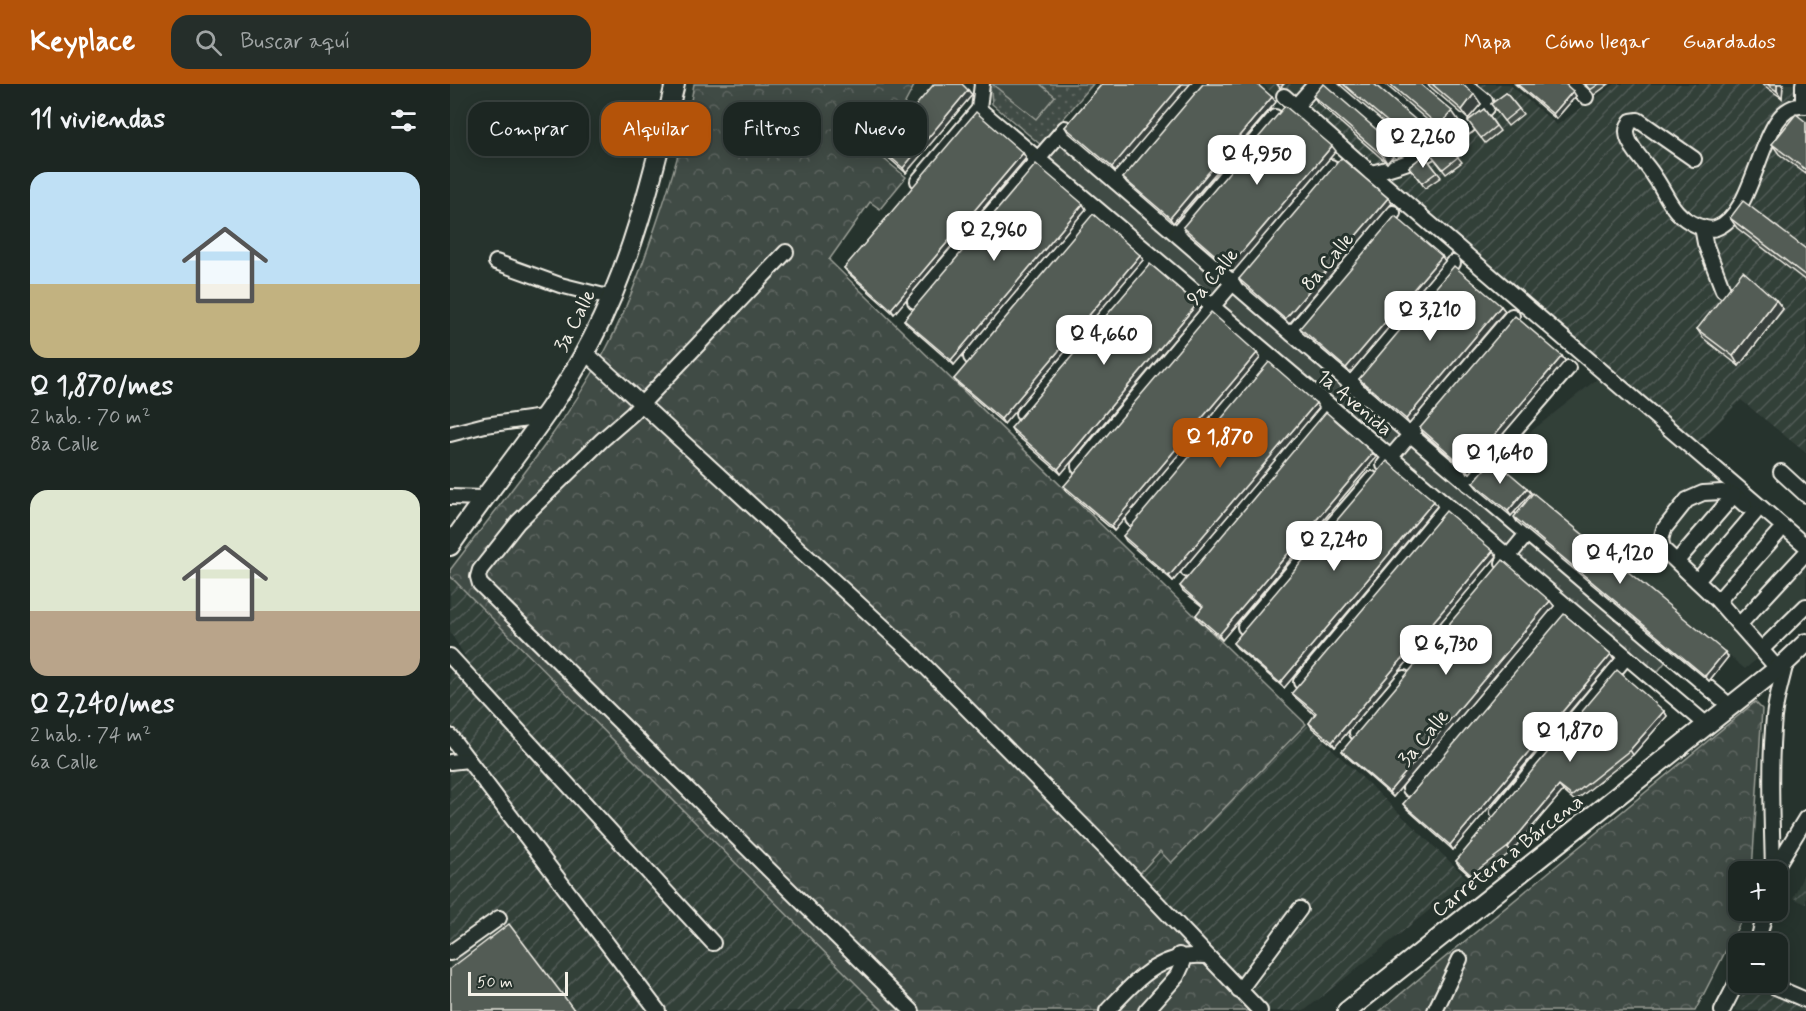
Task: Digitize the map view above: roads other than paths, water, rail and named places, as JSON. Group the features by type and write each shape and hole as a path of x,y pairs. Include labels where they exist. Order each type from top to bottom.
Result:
{"main road":[{"name":"3a Calle","path":"450,546 543,417 585,352 612,298 640,213 675,84"},
{"name":"Carretera a Bárcena","path":"1347,1011 1782,665 1806,643"}],"street":[{"path":"912,188 979,109 982,84"},
{"path":"1116,182 1200,84"},
{"path":"1296,106 1312,88 1320,84"},
{"path":"1330,84 1419,159"},
{"path":"1377,84 1447,143"},
{"path":"1419,84 1468,126"},
{"path":"1371,173 1403,166 1419,159 1447,143 1468,126 1486,108 1486,105 1464,84"},
{"path":"1571,84 1586,97"},
{"path":"1694,159 1638,120 1630,121 1626,129 1628,139 1678,215 1702,227 1717,228 1736,213 1752,182 1772,128 1779,116 1790,108 1804,106 1803,84"},
{"path":"1284,96 1805,553"},
{"name":"1a Avenida","path":"979,109 1707,725"},
{"path":"915,301 1075,117"},
{"path":"1177,234 1275,117"},
{"name":"1a Avenida","path":"1060,134 1730,706"},
{"name":"9a Calle","path":"1079,467 1331,167"},
{"path":"970,357 1094,208"},
{"name":"8a Calle","path":"1292,334 1393,213"},
{"path":"1702,227 1705,243 1723,290"},
{"path":"786,252 642,403 518,522 480,570 478,577 480,584 912,1011"},
{"path":"1023,414 1153,257"},
{"path":"496,262 560,285 612,298"},
{"path":"1352,383 1453,263"},
{"path":"1245,627 1512,316"},
{"path":"585,352 913,654 1099,842 1260,1011"},
{"path":"1132,519 1271,357"},
{"path":"1468,484 1568,368"},
{"path":"1188,570 1328,406"},
{"path":"450,434 485,425 543,417"},
{"path":"1781,472 1806,495"},
{"path":"1773,861 1771,788 1774,722 1782,665 1762,649 1718,601 1663,549 1661,540 1664,529 1687,500 1703,493 1722,492 1734,495 1805,553"},
{"path":"1677,561 1734,495"},
{"path":"450,497 483,498"},
{"path":"1301,682 1448,507"},
{"path":"1697,581 1755,513"},
{"path":"1718,601 1778,533"},
{"path":"1493,574 1527,534"},
{"path":"1739,625 1805,553"},
{"name":"3a Calle","path":"1410,789 1564,606"},
{"path":"1762,649 1806,606"},
{"path":"450,656 713,943"},
{"path":"1492,819 1626,657"},
{"path":"1357,733 1410,672"},
{"path":"450,736 657,1011"},
{"path":"450,762 468,760"},
{"path":"1780,861 1806,818"},
{"path":"1239,991 1300,909"},
{"path":"450,953 499,918"},
{"path":"1107,1011 1140,977 1158,965 1179,956 1206,956"},
{"path":"1146,1011 1177,976 1182,963 1179,956"},
{"path":"1435,1011 1460,959"},
{"path":"1788,992 1806,1000"},
{"path":"1722,1011 1731,993"}]}
